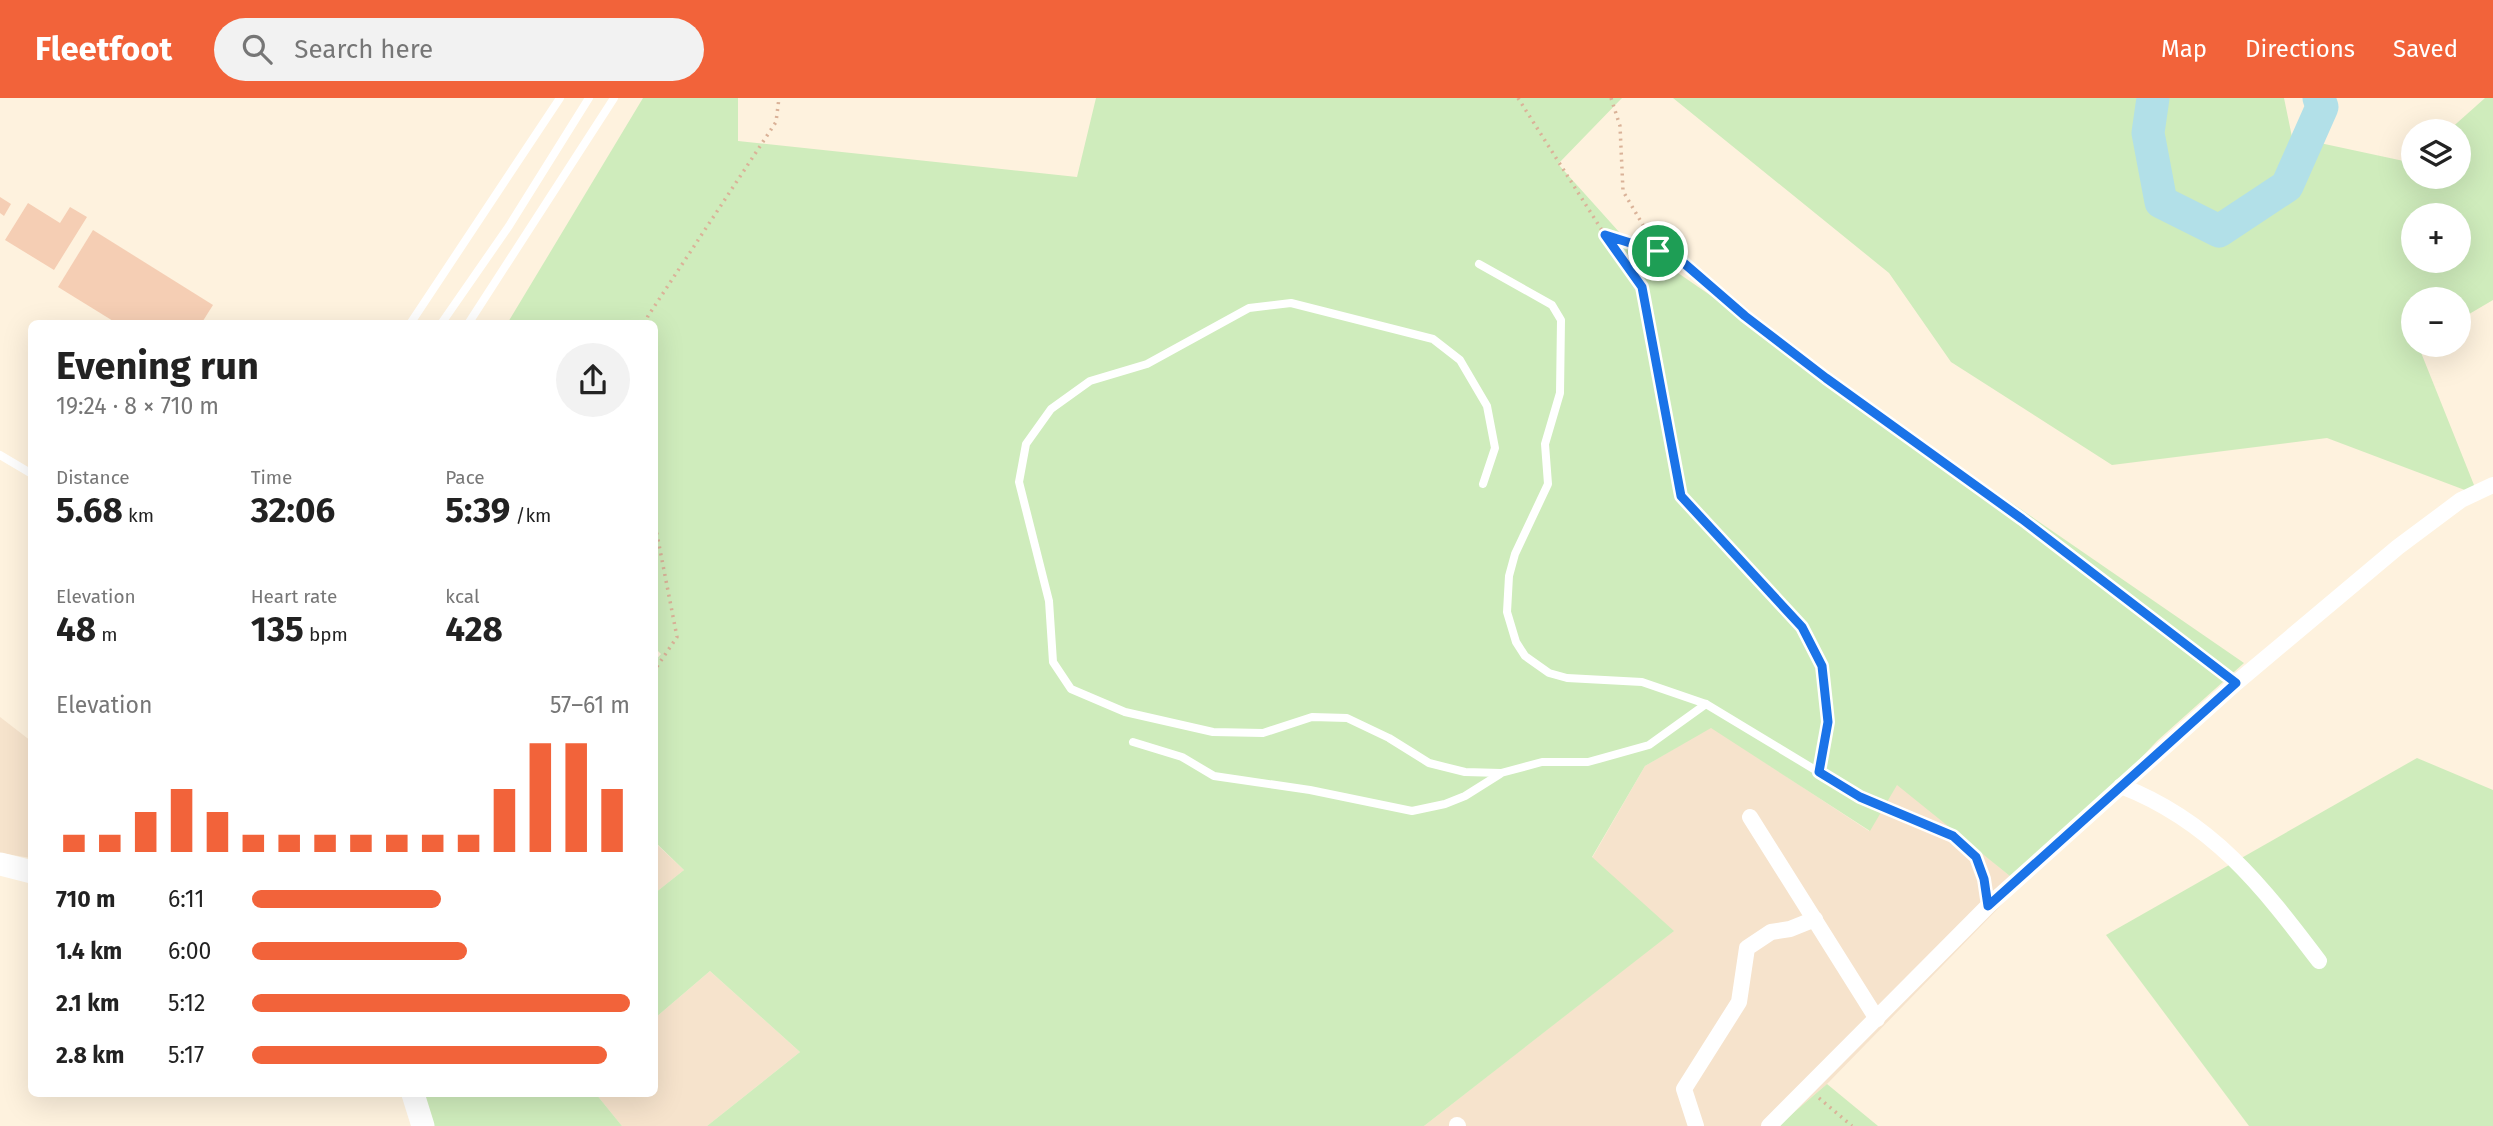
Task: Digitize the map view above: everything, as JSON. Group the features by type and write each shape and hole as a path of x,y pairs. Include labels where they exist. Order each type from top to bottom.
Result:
{"main road":[{"path":"0,864 28,871"},
{"path":"415,1097 423,1126"}],"street":[{"path":"1769,1126 1988,906 2236,683 2398,547 2461,500 2493,485"},
{"path":"2122,786 2150,797 2178,814 2229,852 2276,904 2319,961"},
{"path":"1750,817 1877,1019"},
{"path":"1696,1126 1684,1089 1739,1002 1747,948 1771,932 1790,929 1815,919"}],"lane":[{"path":"413,320 560,98"},
{"path":"444,320 509,226 589,98"},
{"path":"471,320 614,98"},
{"path":"1479,264 1552,305 1561,320 1560,393 1545,444 1548,484 1515,554 1509,576 1507,612 1516,642 1525,656 1549,673 1567,678 1643,682 1706,704 1860,797 1953,836 1976,857 1984,879 1988,906"},
{"path":"1483,484 1495,448 1487,406 1460,360 1433,339 1291,303 1249,308 1147,364 1090,381 1051,409 1026,444 1019,482 1031,539 1049,601 1053,662 1071,689 1125,712 1213,732 1263,733 1312,717 1347,718 1389,738 1429,763 1465,772 1501,772 1542,762 1588,762 1649,745 1706,704"},
{"path":"0,454 28,472"},
{"path":"1681,496 1802,627 1822,666 1828,722 1819,772"},
{"path":"1133,742 1182,757 1214,776 1310,790 1412,811 1445,804 1465,796 1501,772"}],"path":[{"path":"646,320 776,122 779,98"},
{"path":"1518,98 1605,235 1642,287 1681,496"},
{"path":"1611,98 1620,126 1623,191 1658,251"},
{"path":"1605,235 1678,258 1745,316 1826,378 2022,519 2236,683"},
{"path":"658,540 677,637 658,665"},
{"path":"1808,1088 1853,1126"}],"shaded area":[{"path":"0,717 28,739 28,858 0,853"},
{"path":"1711,727 1869,831 1897,784 2021,885 1827,1084 1778,1126 1424,1126 1673,931 1592,858 1645,766"},
{"path":"658,846 684,870 658,891"},
{"path":"710,971 800,1052 707,1126 622,1126 598,1097 658,1097 658,1015"}],"green space":[{"path":"643,98 738,98 738,141 1077,177 1096,98 1622,98 1558,164 1620,233 2244,663 2157,741 2021,885 1897,785 1870,831 1711,728 1645,766 1592,857 1674,931 1424,1126 707,1126 800,1052 710,971 658,1015 658,891 684,870 658,845 658,657 661,654 658,651 658,320 509,320"},
{"path":"1673,98 2284,98 2292,137 2401,160 2401,189 2471,189 2471,119 2461,119 2485,98 2493,98 2493,300 2471,313 2471,287 2401,287 2401,357 2423,357 2478,495 2327,438 2112,465 1951,362 1889,273"},
{"path":"2417,758 2493,790 2493,1126 2249,1126 2106,935"},
{"path":"1827,1084 1878,1126 1778,1126"},
{"path":"411,1097 598,1097 622,1126 419,1126"}],"building":[{"path":"0,197 11,204 4,216 0,213"},
{"path":"28,203 60,223 70,207 87,217 54,270 5,240"},
{"path":"93,230 213,305 204,320 112,320 58,287"}],"waterway":[{"path":"2153,98 2148,133 2161,202 2219,231 2287,186 2322,107 2319,98"}],"route":[{"path":"1605,235 1658,251 1678,258 1745,316 1826,378 2022,519 2236,683 1988,906 1984,879 1976,857 1953,836 1860,797 1819,772 1828,722 1822,666 1802,627 1681,496 1642,287 1605,235"}]}
